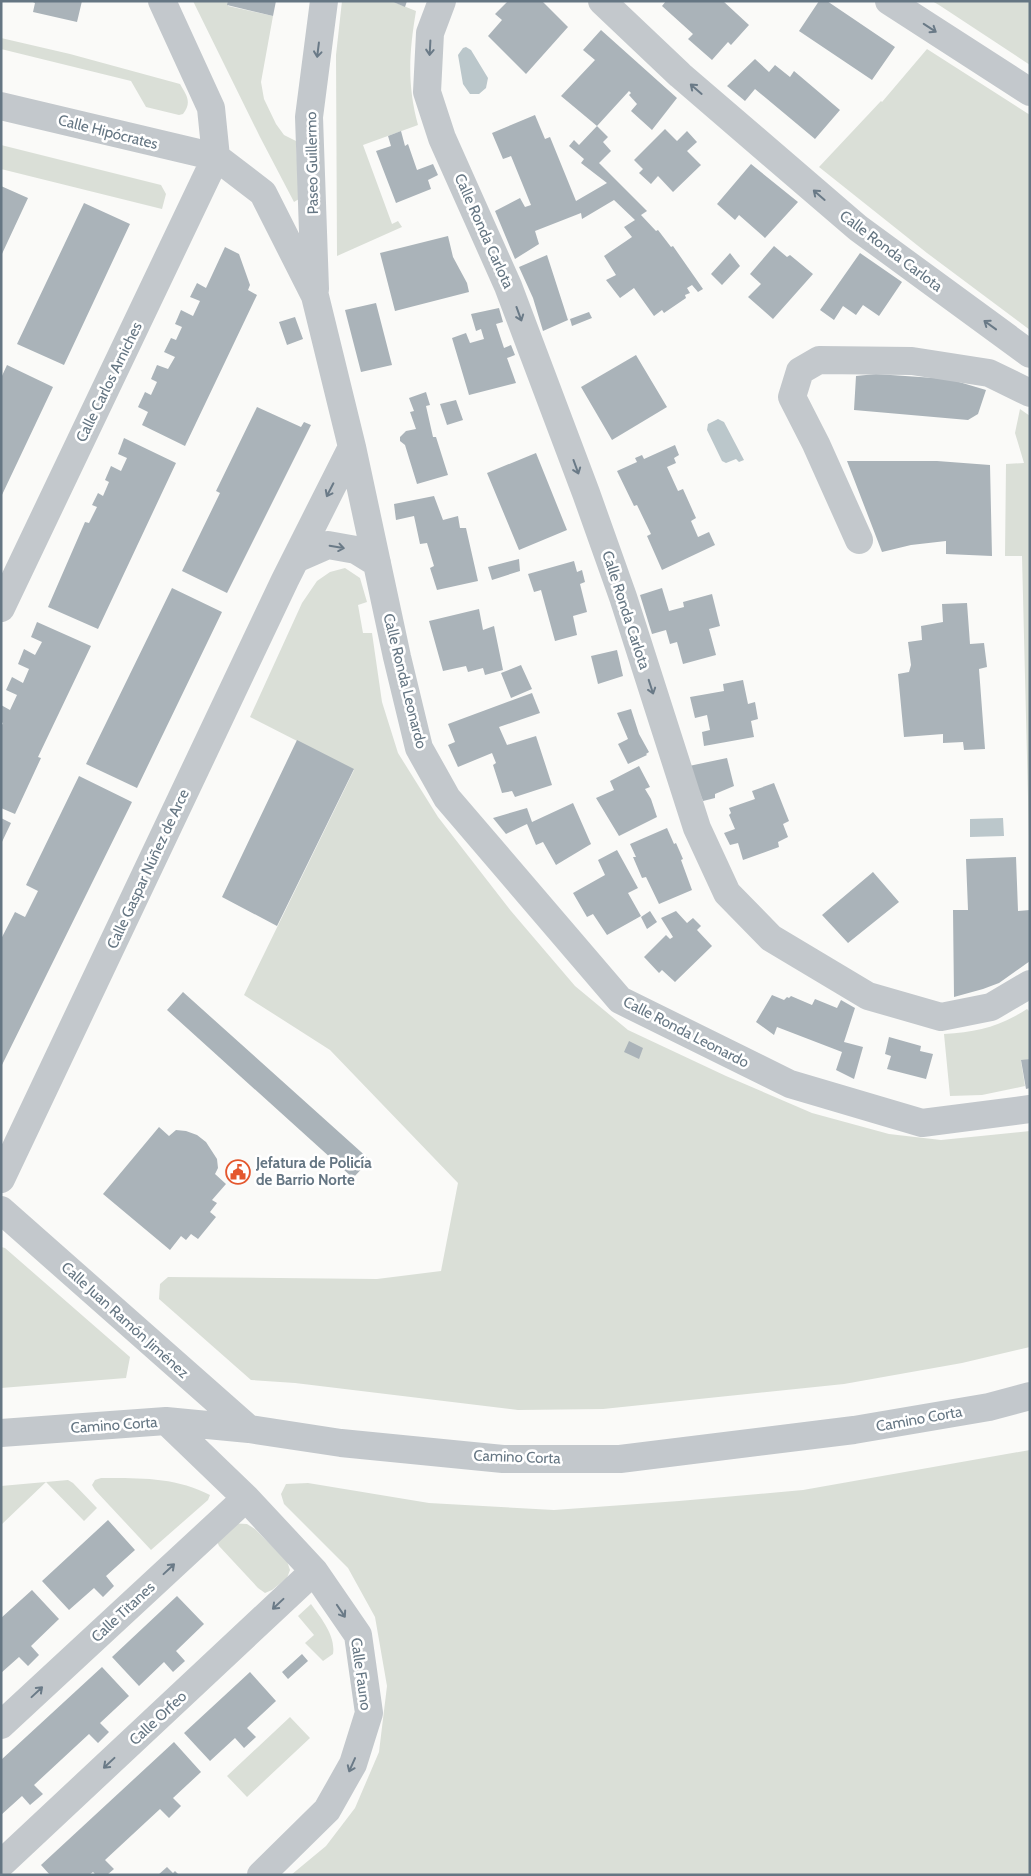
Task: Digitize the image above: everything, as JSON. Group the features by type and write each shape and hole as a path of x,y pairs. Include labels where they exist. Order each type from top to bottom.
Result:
{"street":[{"path":"162,1 210,108 216,157"},
{"name":"Paseo Guillermo","path":"315,296 309,117 324,1"},
{"name":"Calle Ronda Carlota","path":"442,1 430,33 427,92 442,138 508,286 522,322 623,597 697,828 727,893 771,938 868,996 941,1017 991,1007 1030,984"},
{"name":"Calle Ronda Carlota","path":"602,1 680,75 858,228 1030,354"},
{"path":"889,1 1030,92"},
{"name":"Calle Hipócrates","path":"1,106 216,157"},
{"name":"Calle Ronda Leonardo","path":"216,157 263,193 315,296 352,447 397,657 419,748 447,798 620,1000 790,1084 922,1122 1030,1109"},
{"name":"Calle Carlos Arniches","path":"1,608 216,157"},
{"path":"859,540 816,444 792,397 800,371 819,360 912,361 989,373 1030,393"},
{"name":"Calle Gaspar Núñez de Arce","path":"1,1179 296,559 352,447"},
{"path":"296,559 328,545 356,550 377,563"},
{"name":"Calle Juan Ramón Jiménez","path":"1,1210 249,1429"},
{"name":"Camino Corta","path":"1,1433 166,1421 249,1429 341,1443 503,1459 620,1459 854,1430 989,1407 1030,1396"},
{"name":"Calle Fauno","path":"166,1421 246,1498 314,1570 358,1635 369,1713 353,1764 327,1810 261,1875"},
{"name":"Calle Titanes","path":"1,1725 246,1498"},
{"name":"Calle Orfeo","path":"1,1864 314,1570"}],"shaded area":[{"path":"193,1 228,1 228,6 273,16 261,82 264,99 276,124 284,135 296,141 299,199 294,202 260,137"},
{"path":"342,1 391,1 416,11 410,68 412,96 418,125 363,145 392,224 398,221 402,227 337,256 336,55"},
{"path":"932,1 1030,1 1030,65 939,5"},
{"path":"1,38 70,54 180,84 188,102 186,110 183,114 179,115 146,107 131,81 1,49"},
{"path":"466,47 471,50 488,78 486,88 479,94 470,94 463,84 458,55"},
{"path":"927,49 1030,115 1030,330 927,253 819,167 882,102"},
{"path":"1,145 161,185 166,194 162,209 1,169"},
{"path":"1020,409 1030,416 1030,877 1022,556 1005,556 1006,464 1024,463 1015,433"},
{"path":"718,419 724,422 744,460 739,462 736,459 726,463 722,461 707,430 708,424"},
{"path":"345,568 360,578 367,602 358,605 363,633 372,633 382,702 398,753 438,817 511,911 575,986 628,1030 726,1076 812,1113 889,1134 941,1140 1030,1131 1030,1347 962,1363 844,1384 603,1409 518,1410 295,1383 251,1380 159,1299 160,1284 168,1277 377,1279 441,1271 458,1183 330,1050 244,995 354,770 250,717 302,603 317,581 330,572"},
{"path":"1003,818 1004,836 970,837 970,819"},
{"path":"1027,1009 1030,1012 1030,1059 1021,1061 1025,1086 982,1095 950,1096 944,1034 987,1028"},
{"path":"1,1247 5,1248 130,1357 126,1378 1,1388"},
{"path":"1030,1450 1030,1875 291,1875 326,1846 355,1808 379,1752 387,1686 375,1617 348,1568 284,1504 281,1494 286,1484 308,1483 429,1503 554,1510 803,1490"},
{"path":"101,1478 170,1482 197,1489 210,1495 208,1500 151,1550 95,1490 92,1485 95,1480"},
{"path":"68,1480 97,1508 84,1521 46,1482 1,1525 1,1486"},
{"path":"229,1523 247,1524 255,1529 287,1561 290,1570 287,1578 265,1593 258,1588 219,1546 216,1539"},
{"path":"311,1604 327,1628 332,1641 333,1654 323,1661 305,1643 314,1635 298,1616"},
{"path":"290,1717 310,1738 247,1797 227,1776"}],"building":[{"path":"31,1 82,1 77,22 33,12 35,3"},
{"path":"228,1 276,1 273,16 227,5"},
{"path":"391,1 407,1 405,7"},
{"path":"508,1 542,1 568,27 526,74 488,36 502,20 495,14"},
{"path":"666,1 723,1 749,25 731,45 728,42 712,60 688,39 693,34 662,6"},
{"path":"819,1 827,1 895,47 872,80 799,31"},
{"path":"601,30 677,98 652,130 631,111 637,104 629,95 631,93 629,91 597,126 561,96 595,60 583,50"},
{"path":"755,59 769,72 775,65 790,77 794,71 840,110 815,139 755,89 745,101 727,86"},
{"path":"535,115 545,139 550,137 576,201 607,183 581,163 584,159 569,146 574,140 579,145 597,126 608,137 603,142 611,151 599,163 647,211 641,215 656,231 658,230 671,247 673,246 703,289 698,292 692,285 687,288 690,293 685,295 686,298 664,313 662,310 654,316 634,288 620,298 606,280 616,275 604,256 632,237 624,227 635,220 614,200 582,219 581,213 535,231 539,244 515,259 495,211 520,198 525,207 531,205 511,156 503,159 492,133"},
{"path":"665,129 677,141 687,131 697,142 687,151 701,165 673,192 658,176 651,184 639,173 643,169 634,160"},
{"path":"401,131 405,146 408,144 417,170 433,164 438,175 428,180 431,189 396,203 376,151 391,146 388,136"},
{"path":"751,164 798,202 765,238 739,215 735,220 717,204"},
{"path":"1,186 28,198 1,256"},
{"path":"84,203 130,224 64,365 17,344"},
{"path":"448,236 453,257 467,283 469,292 395,311 380,253"},
{"path":"774,246 787,257 790,255 813,274 773,319 748,297 761,284 750,274"},
{"path":"225,247 239,254 250,285 248,290 257,295 185,446 142,425 148,412 138,407 145,392 151,395 157,382 151,379 157,365 168,369 175,357 164,352 171,338 176,340 182,327 175,324 181,310 193,316 200,301 190,297 197,283 206,288"},
{"path":"730,253 740,266 722,285 711,274"},
{"path":"860,253 902,282 879,316 863,305 856,315 843,306 834,320 820,310"},
{"path":"547,255 568,320 543,331 533,298 519,267"},
{"path":"376,303 392,365 361,372 345,310"},
{"path":"499,308 503,322 496,324 504,348 511,345 515,355 507,358 516,383 469,395 452,338 466,333 470,343 484,339 481,329 476,331 471,314"},
{"path":"589,312 592,318 572,326 570,319"},
{"path":"295,317 303,339 287,345 279,322"},
{"path":"636,355 667,407 612,440 581,387"},
{"path":"7,365 53,387 1,497 1,378"},
{"path":"876,374 949,379 986,390 978,414 968,420 854,410 856,376"},
{"path":"426,392 430,405 426,406 433,437 436,437 448,475 417,484 405,445 400,441 400,437 406,431 416,429 410,412 414,411 409,398"},
{"path":"456,400 463,420 447,425 440,404"},
{"path":"257,407 301,427 304,422 311,425 227,593 182,571 220,493 216,491"},
{"path":"124,438 176,463 98,629 48,607 85,522 89,523 97,507 92,505 98,493 103,496 109,482 105,480 111,466 121,471 127,458 118,454"},
{"path":"675,445 679,455 674,458 676,463 667,467 678,491 683,489 696,518 691,521 698,537 709,532 715,545 662,570 647,536 651,534 637,505 634,506 617,471 637,462 635,458 642,455 644,459"},
{"path":"536,453 567,530 519,550 487,473"},
{"path":"847,461 937,461 990,465 992,556 946,554 946,541 911,545 882,552"},
{"path":"434,496 443,520 458,516 460,528 466,528 478,581 437,590 430,568 434,566 427,543 420,544 414,516 396,520 394,504"},
{"path":"519,559 520,571 492,580 488,567"},
{"path":"574,561 577,572 582,570 585,582 580,584 587,612 573,616 577,635 555,641 541,590 534,592 528,574"},
{"path":"172,588 222,612 137,788 86,764"},
{"path":"662,588 669,611 684,607 683,602 712,594 720,626 709,629 716,655 683,664 677,642 670,644 666,630 652,634 640,595"},
{"path":"967,603 970,644 984,643 987,667 979,669 985,749 964,750 963,742 943,743 943,734 904,737 898,674 909,672 911,665 908,642 922,640 921,626 943,622 942,604"},
{"path":"479,609 483,630 494,626 503,670 485,675 483,668 468,672 466,666 443,671 429,621"},
{"path":"37,622 91,646 38,757 41,758 15,814 1,808 1,727 3,723 1,722 1,705 10,710 17,695 6,690 12,677 23,683 29,669 18,664 24,649 35,655 42,642 31,637"},
{"path":"617,650 623,676 598,684 591,656"},
{"path":"521,665 532,689 511,698 501,673"},
{"path":"743,680 748,704 755,702 758,719 751,721 754,737 704,746 702,732 710,730 707,715 695,718 690,697 724,691 723,684"},
{"path":"532,693 540,713 499,727 507,745 536,736 552,785 515,797 512,791 502,793 493,765 496,763 492,753 458,767 448,745 455,742 448,724"},
{"path":"631,709 639,734 649,752 647,755 628,764 618,744 628,739 617,713"},
{"path":"297,740 354,769 277,926 222,897"},
{"path":"727,758 734,786 715,794 715,798 703,801 689,766"},
{"path":"639,766 650,787 645,789 651,799 657,817 619,836 596,798 614,790 610,781"},
{"path":"79,776 132,802 1,1067 1,939 15,912 25,917 38,891 26,885"},
{"path":"774,783 789,821 783,824 788,837 778,842 779,847 743,860 738,843 730,845 724,833 735,829 729,815 731,813 729,808 755,799 752,791"},
{"path":"573,803 591,844 556,865 543,842 536,845 527,824 506,834 493,818 527,808 532,822"},
{"path":"1,818 11,823 1,844"},
{"path":"667,828 683,859 681,860 692,890 659,904 646,877 642,878 630,844"},
{"path":"617,850 638,888 628,893 641,916 607,935 593,914 587,917 573,893 605,875 598,860"},
{"path":"1016,857 1018,911 1030,910 1030,961 999,983 954,997 953,910 968,910 966,859"},
{"path":"873,872 899,902 848,943 822,915"},
{"path":"650,911 657,922 647,929 641,917"},
{"path":"676,911 687,923 693,918 701,926 697,930 712,946 675,982 662,970 659,973 644,957 666,935 670,939 673,937 661,918"},
{"path":"183,992 370,1160 353,1178 167,1010"},
{"path":"772,995 784,1000 791,996 812,1005 815,999 837,1008 841,1000 855,1008 844,1042 863,1047 854,1079 836,1070 842,1052 777,1027 774,1035 756,1022"},
{"path":"889,1037 921,1046 920,1051 933,1054 926,1079 887,1069 891,1056 885,1054"},
{"path":"629,1041 643,1048 639,1059 624,1052"},
{"path":"1030,1059 1030,1088 1026,1089 1021,1060"},
{"path":"159,1127 169,1136 176,1130 186,1131 197,1135 206,1142 217,1159 218,1168 215,1174 226,1184 212,1200 217,1203 210,1212 216,1217 198,1239 191,1234 186,1240 181,1236 170,1250 103,1194"},
{"path":"108,1520 135,1550 106,1576 114,1586 103,1597 94,1588 69,1610 42,1581"},
{"path":"32,1590 59,1619 31,1646 39,1655 28,1666 19,1657 1,1673 1,1618"},
{"path":"177,1596 204,1624 176,1651 185,1661 173,1672 164,1662 139,1686 112,1657"},
{"path":"302,1654 308,1661 288,1679 282,1672"},
{"path":"102,1667 129,1696 100,1723 109,1732 98,1743 89,1734 34,1785 43,1794 30,1805 22,1796 1,1815 1,1760"},
{"path":"250,1672 276,1701 247,1728 256,1737 244,1748 235,1738 210,1761 184,1733"},
{"path":"174,1742 201,1772 173,1798 181,1806 169,1818 160,1809 105,1860 114,1869 107,1875 96,1875 93,1872 89,1875 50,1875 41,1865"},
{"path":"167,1867 173,1873 175,1871 179,1875 158,1875"}],"place":[{"name":"Jefatura de Policía de Barrio Norte","path":"238,1172"}]}
